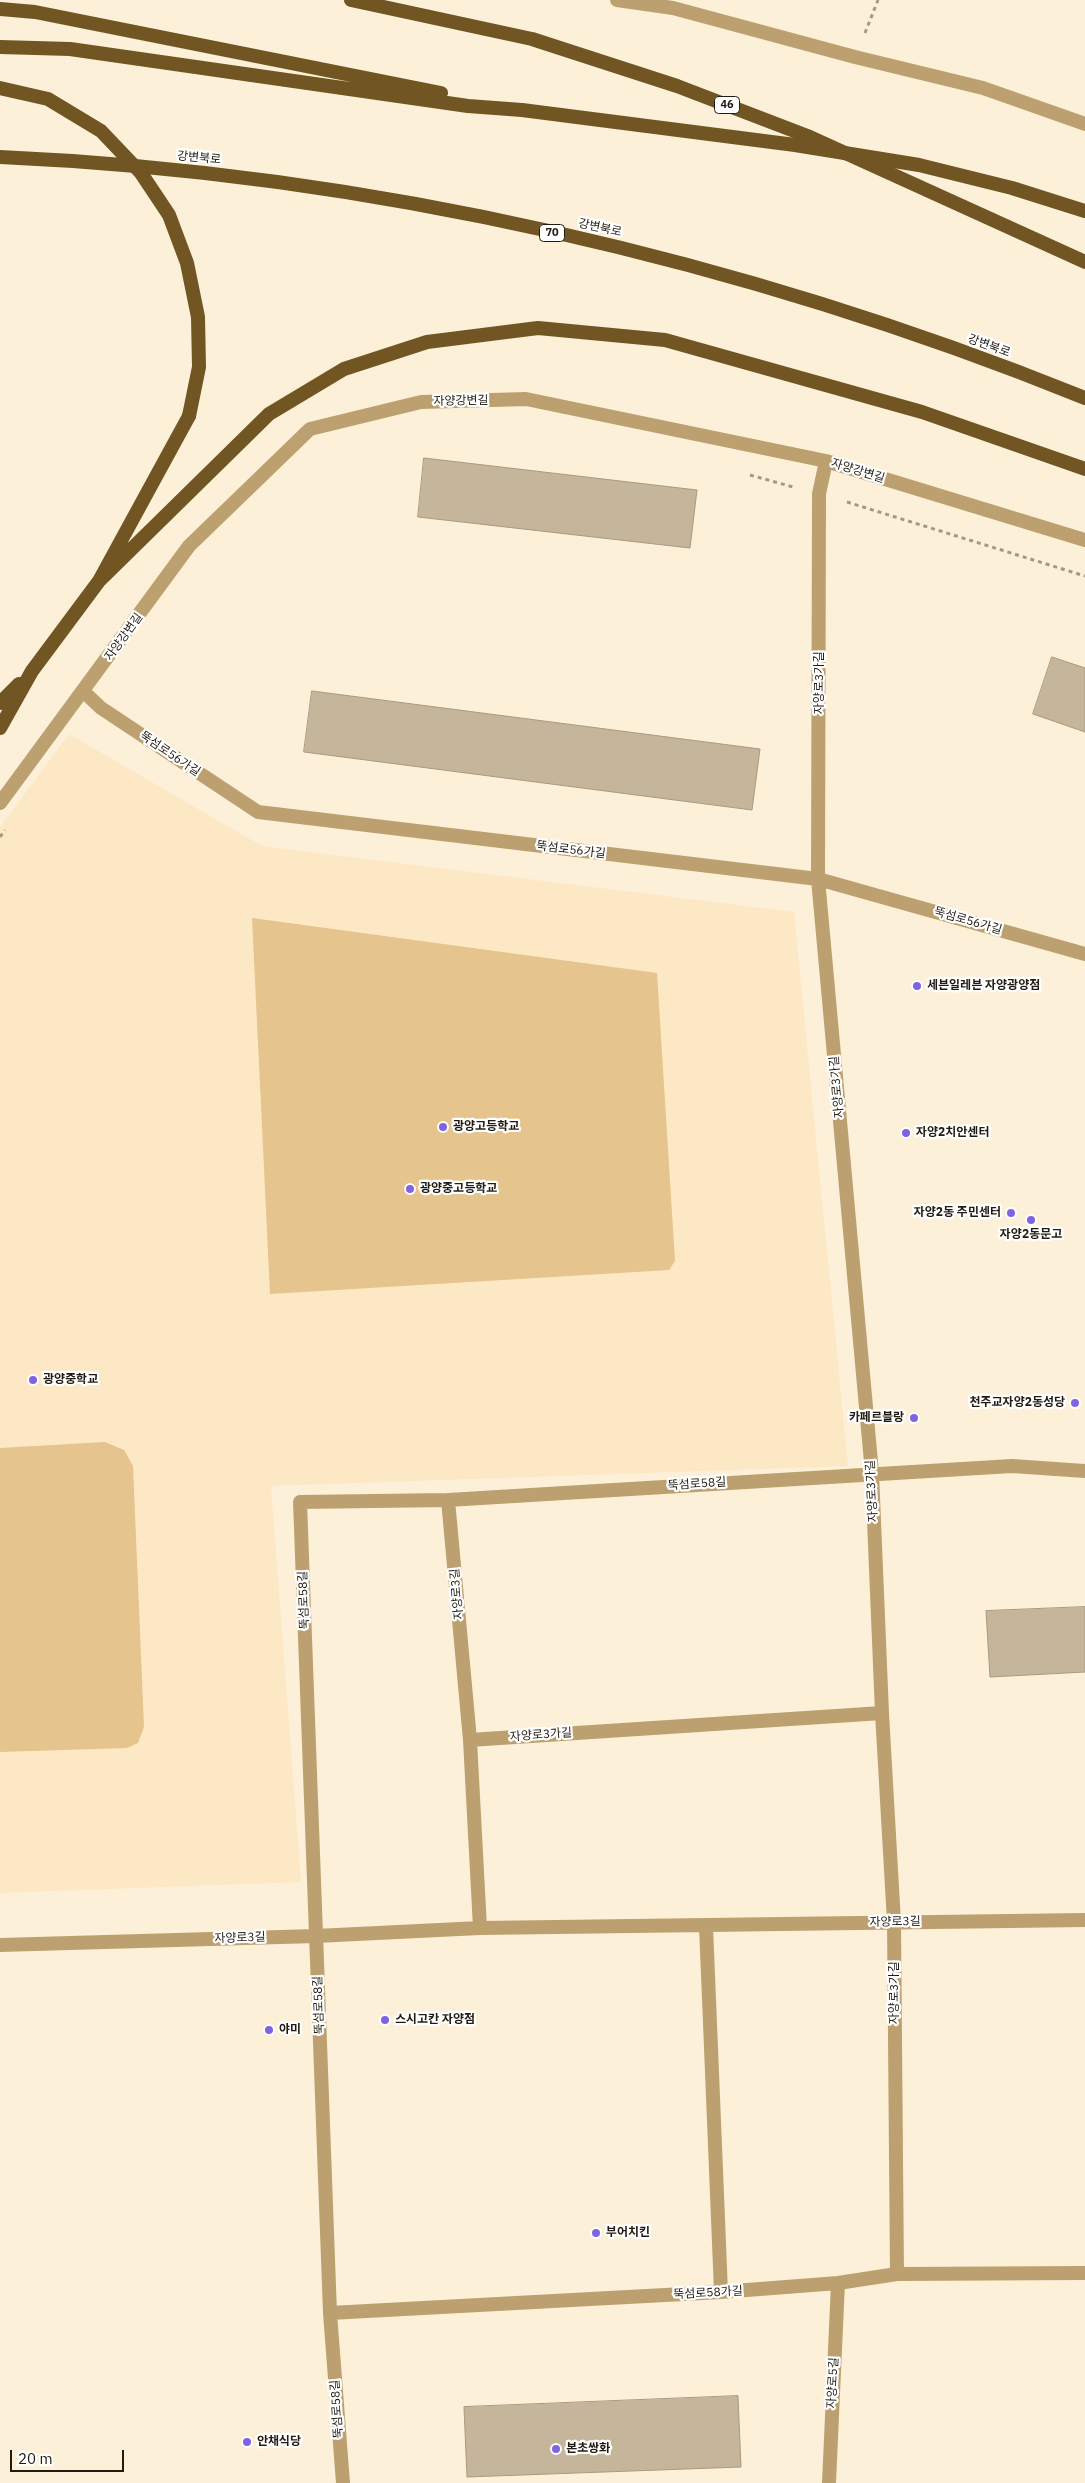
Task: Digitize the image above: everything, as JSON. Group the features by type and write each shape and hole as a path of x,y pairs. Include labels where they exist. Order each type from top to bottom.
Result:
{"highway":[{"name":"46","path":"351,0 532,39 677,86 810,138 1085,262"},
{"path":"0,9 35,12 522,110"},
{"path":"0,47 70,49 468,106 522,110 795,145 919,165 1012,188 1085,211"},
{"path":"0,88 48,99 101,131 142,173 169,215 187,263 198,317 199,367 189,416 99,581 32,671 0,728"},
{"name":"강변북로","path":"0,158 55,160 221,175 345,193 512,224 663,258 874,320 1085,398"},
{"path":"99,581 269,414 344,369 427,342 538,328 665,340 922,412 1085,469"},
{"path":"0,703 32,671"}],"street":[{"path":"617,0 673,8 854,57 982,88 1085,124"},
{"name":"자양강변길","path":"0,803 84,692 189,546 310,429 421,402 526,399 826,461 1085,540"},
{"name":"자양로3가길","path":"826,461 819,494 818,879 872,1473 882,1713 894,1922 896,2274"},
{"name":"뚝섬로56가길","path":"84,692 101,708 258,812 818,879 1085,954"},
{"name":"뚝섬로58길","path":"343,2483 330,2313 300,1502 448,1500 1012,1466 1085,1471"},
{"name":"자양로3길","path":"448,1500 470,1740 480,1928"},
{"name":"자양로3가길","path":"470,1740 882,1713"},
{"name":"자양로3길","path":"0,1946 316,1936 480,1928 1085,1920"},
{"path":"706,1926 721,2292"},
{"name":"뚝섬로58가길","path":"330,2313 721,2292 838,2283 896,2274 1085,2273"},
{"name":"자양로5길","path":"829,2483 838,2283"}],"path":[{"path":"854,57 878,0"},
{"path":"742,473 819,494 1085,576"},
{"path":"0,837 6,829"}],"shaded area":[{"name":"광양중고등학교","path":"69,734 262,846 794,912 848,1466 271,1486 301,1882 0,1893 0,827"},
{"path":"252,918 657,973 675,1261 669,1270 270,1294"},
{"path":"105,1442 124,1450 133,1466 144,1727 138,1743 127,1748 0,1752 0,1448"}],"building":[{"path":"424,458 697,490 690,548 418,517"},
{"path":"1052,657 1085,668 1085,732 1033,714"},
{"path":"312,691 760,749 752,810 304,752"},
{"path":"1085,1607 1085,1672 990,1677 986,1611"},
{"path":"738,2396 741,2467 467,2477 464,2407"}],"place":[{"name":"세븐일레븐 자양광양점","path":"917,986"},
{"name":"광양고등학교","path":"443,1127"},
{"name":"자양2치안센터","path":"906,1133"},
{"name":"광양중고등학교","path":"410,1189"},
{"name":"자양2동 주민센터","path":"1011,1213"},
{"name":"자양2동문고","path":"1031,1220"},
{"name":"광양중학교","path":"33,1380"},
{"name":"천주교자양2동성당","path":"1075,1403"},
{"name":"카페르블랑","path":"914,1418"},
{"name":"스시고칸 자양점","path":"385,2020"},
{"name":"야미","path":"269,2030"},
{"name":"부어치킨","path":"596,2233"},
{"name":"안채식당","path":"247,2442"},
{"name":"본초쌍화","path":"556,2449"}]}
